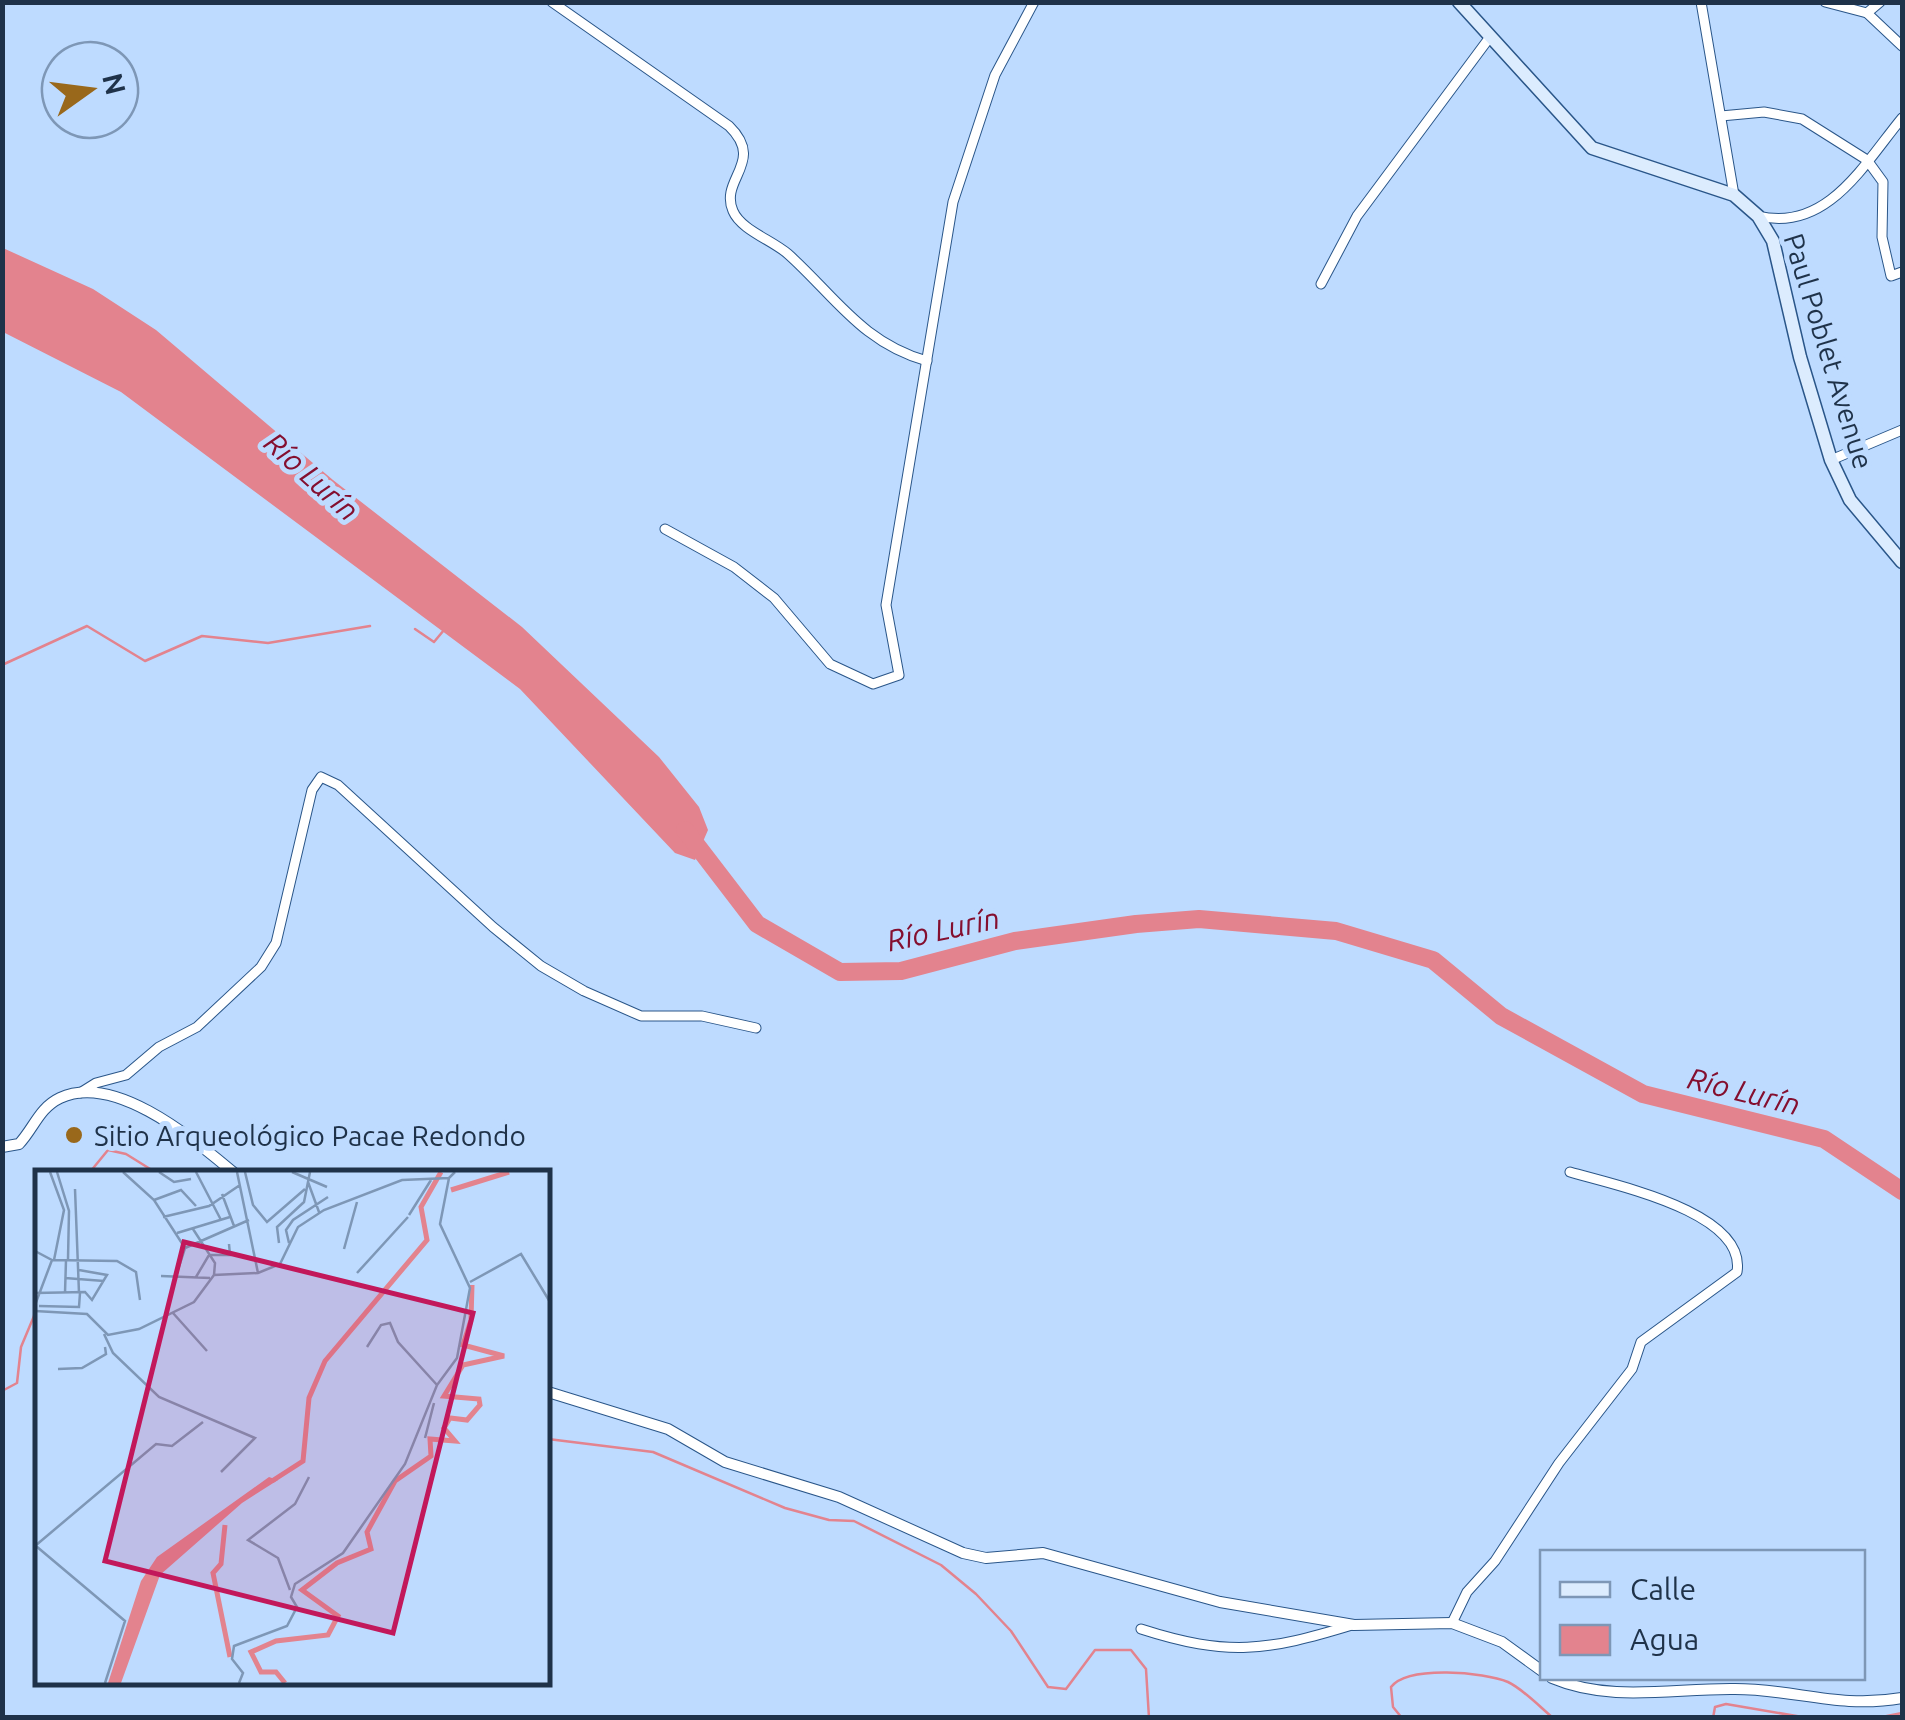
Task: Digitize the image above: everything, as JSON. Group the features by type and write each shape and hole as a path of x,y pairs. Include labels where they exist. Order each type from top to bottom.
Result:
{"main road":[{"name":"Paul Poblet Avenue","path":"1459,2 1592,148 1734,195 1758,216 1773,241 1800,357 1831,460 1850,500 1902,562"}],"street":[{"path":"552,2 729,126 743,143 744,154 731,196 731,208 738,219 786,253 830,301 900,354 927,361"},
{"path":"665,529 734,567 774,598 830,664 873,684 899,675 886,605 954,202 995,75 1034,2"},
{"path":"1701,2 1734,195"},
{"path":"1825,2 1868,13 1902,46"},
{"path":"1868,13 1880,2"},
{"path":"1321,284 1357,216 1490,36"},
{"path":"1722,116 1764,112 1802,119 1867,160 1883,182 1882,237 1891,276 1902,272"},
{"path":"1758,216 1777,221 1812,214 1829,205 1902,118"},
{"path":"1831,460 1902,430"},
{"path":"80,1093 96,1083 126,1075 159,1047 197,1027 260,967 276,943 312,790 321,777 338,785 493,927 542,966 584,991 641,1016 702,1016 756,1028"},
{"path":"2,1147 19,1144 39,1113 61,1097 80,1093 109,1095 138,1104 230,1170"},
{"path":"1452,1623 1467,1592 1494,1561 1602,1404 1632,1369 1641,1342 1737,1272 1740,1257 1730,1238 1713,1223 1640,1192 1570,1172"},
{"path":"550,1393 668,1429 726,1462 839,1496 963,1553 986,1558 1044,1552 1220,1602 1354,1624 1452,1623 1502,1642 1540,1670"},
{"path":"1141,1629 1194,1646 1232,1651 1296,1642 1354,1624"},
{"path":"1562,1680 1634,1694 1734,1688 1843,1704 1902,1698"}],"water":[{"path":"3,248 93,289 156,330 333,480 522,627 659,757 699,807 708,830 695,860 675,853 520,689 121,392 3,332"}],"waterway":[{"path":"2,665 87,626 145,661 202,636 268,643 370,626"},
{"path":"415,629 434,642 444,630"},
{"name":"Río Lurín","path":"685,830 757,924 840,972 901,971 1015,941 1136,924 1199,919 1336,931 1433,960 1501,1016 1643,1094 1824,1139 1902,1191"},
{"path":"92,1170 108,1150 126,1154 152,1170"},
{"path":"2,1391 17,1383 21,1347 35,1309"},
{"path":"550,1439 653,1452 785,1508 829,1520 854,1521 941,1565 976,1594 1011,1631 1048,1687 1066,1689 1095,1650 1131,1650 1146,1669 1149,1718"},
{"path":"1402,1718 1393,1707 1391,1687 1413,1676 1447,1672 1508,1682 1553,1718"},
{"path":"1713,1718 1715,1707 1726,1704 1808,1718"},
{"path":"1877,1718 1902,1713"}],"place":[{"name":"Sitio Arqueológico Pacae Redondo","path":"74,1135"}]}
